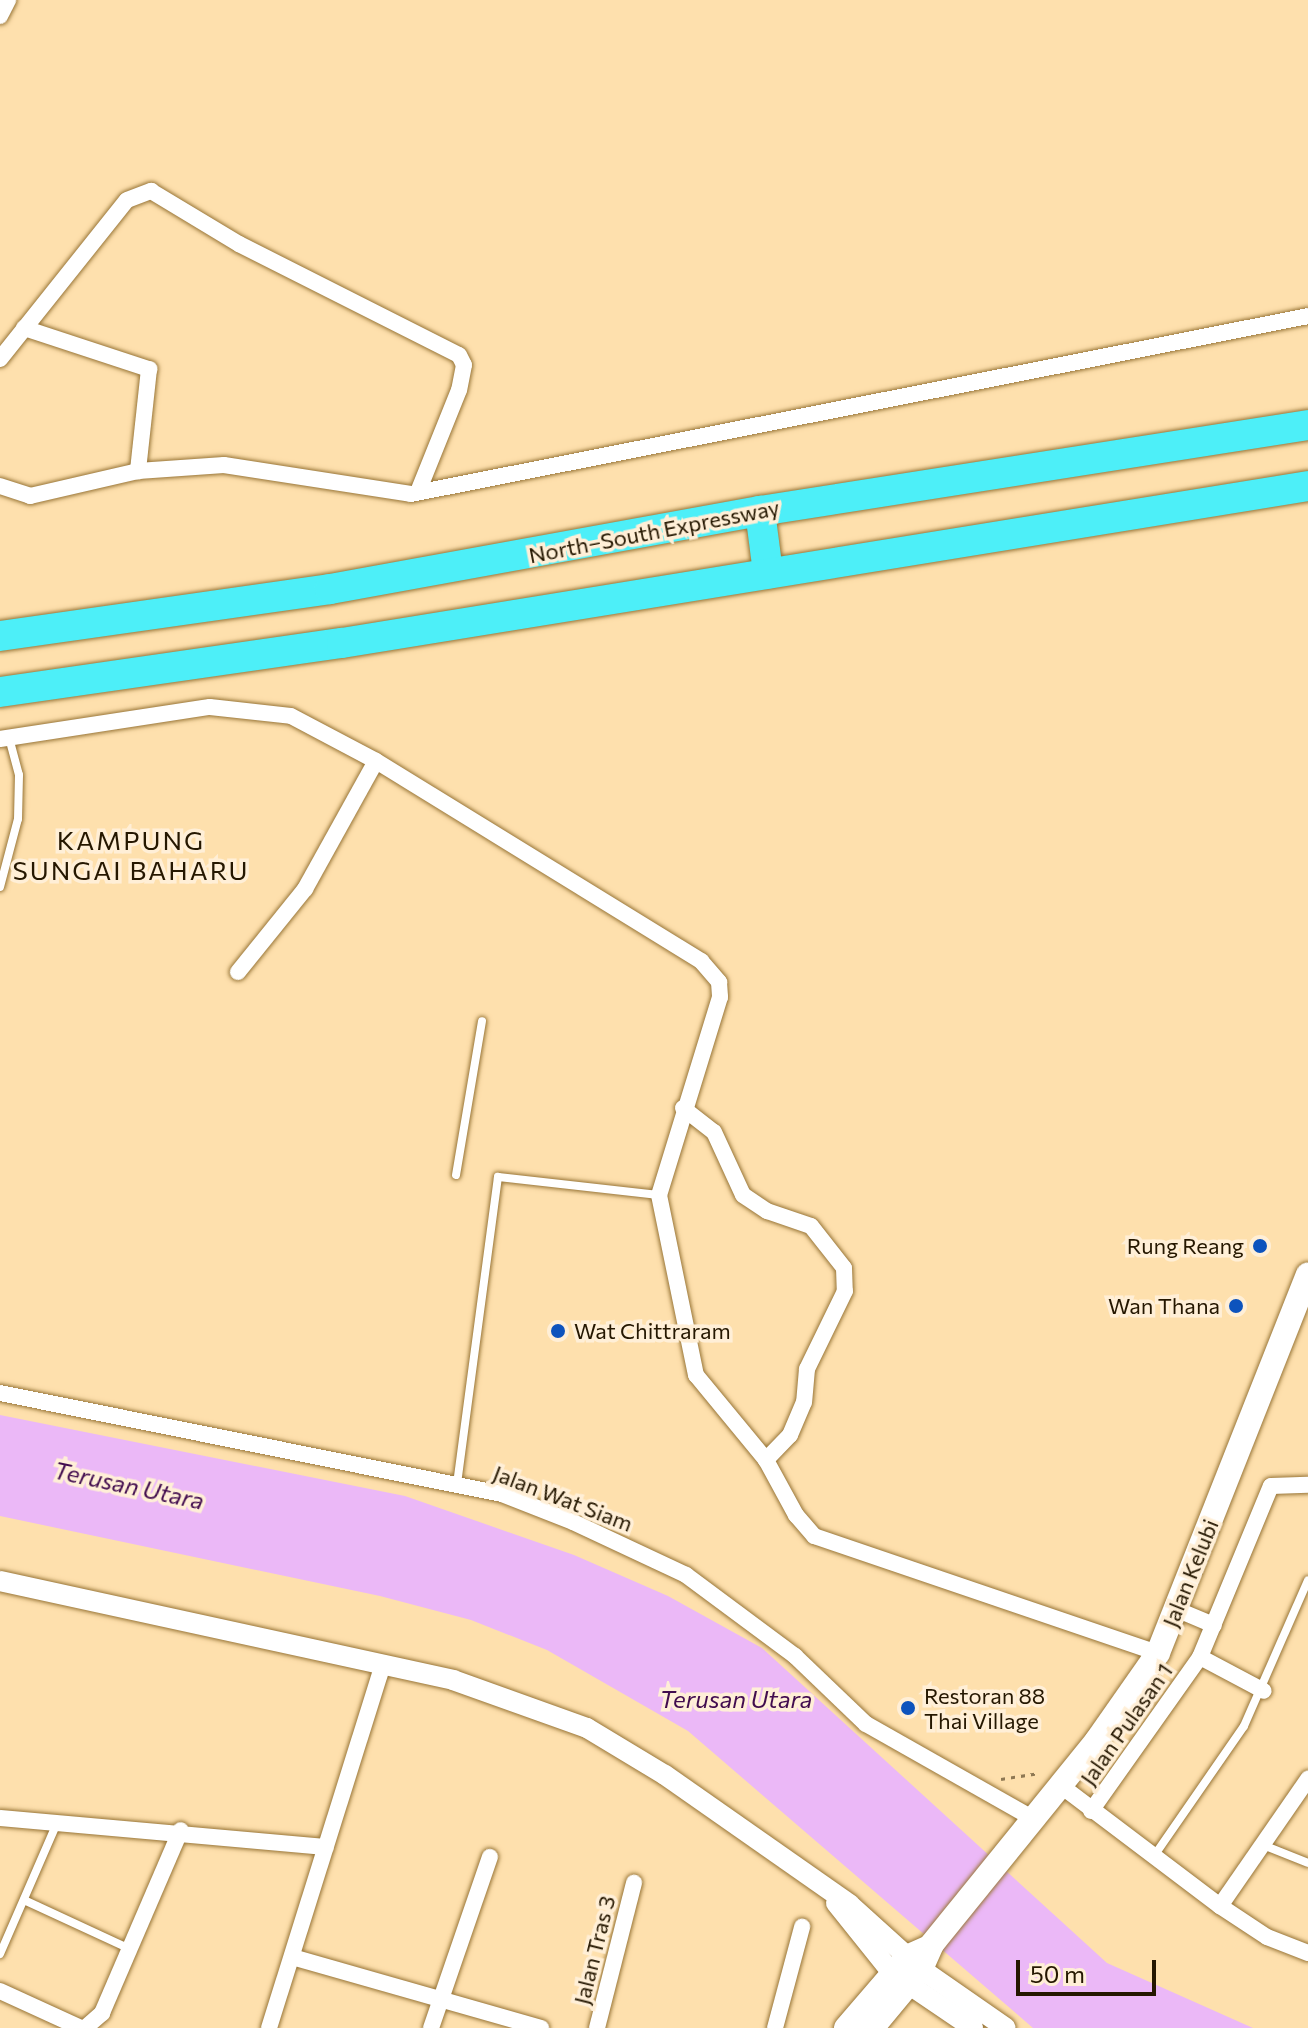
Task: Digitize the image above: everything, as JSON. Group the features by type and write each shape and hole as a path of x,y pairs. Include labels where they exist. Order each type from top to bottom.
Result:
{"highway":[{"name":"North–South Expressway","path":"0,636 330,589 760,511 1308,425"},
{"path":"0,692 1308,486"},
{"path":"760,511 768,573"}],"main road":[{"name":"Jalan Kelubi","path":"915,1963 1034,1819 1158,1653 1178,1610 1308,1275"},
{"path":"846,2028 915,1963"},
{"path":"872,2028 915,1963"}],"street":[{"path":"0,16 8,0"},
{"path":"0,359 132,195 145,190 159,194 239,244 459,355 464,365 459,390 418,492"},
{"path":"0,486 30,496 138,471 242,466 418,492 1308,316"},
{"path":"24,328 149,369 138,471"},
{"path":"5,738 239,707 291,716 376,761 711,969 719,982 718,1006 683,1108 659,1195 692,1367 766,1460 796,1515 814,1536 1158,1653"},
{"path":"238,972 305,889 376,761"},
{"path":"683,1108 714,1132 743,1195 767,1211 811,1226 844,1268 845,1291 807,1369 804,1402 790,1435 766,1460"},
{"name":"Jalan Wat Siam","path":"0,1393 502,1494 573,1522 686,1575 795,1656 866,1724 1034,1819"},
{"name":"Jalan Pulasan 1","path":"1091,1811 1200,1657 1271,1486 1308,1485"},
{"path":"0,1581 383,1665 514,1699 587,1728 665,1775 826,1890 915,1963 1006,2028"},
{"path":"1178,1610 1214,1625"},
{"path":"1200,1657 1264,1691"},
{"path":"269,2028 383,1665"},
{"path":"1220,1906 1307,1781"},
{"path":"1060,1785 1220,1906 1267,1937 1308,1953"},
{"path":"0,1818 181,1830 326,1847"},
{"path":"0,1991 83,2028 102,2013 181,1830"},
{"path":"431,2028 490,1857"},
{"name":"Jalan Tras 3","path":"597,2028 634,1883"},
{"path":"775,2028 802,1927"},
{"path":"292,1957 541,2028"},
{"path":"915,1963 973,2028"}],"lane":[{"path":"0,887 18,819 19,775 5,738"},
{"path":"456,1175 482,1021"},
{"path":"457,1484 498,1177 659,1195"},
{"path":"1154,1856 1264,1691 1308,1580"},
{"path":"0,1954 57,1822"},
{"path":"1262,1845 1308,1863"},
{"path":"24,1900 131,1949"}],"path":[{"path":"973,1783 1041,1773 1060,1785"}],"water":[{"name":"Terusan Utara","path":"0,1415 405,1496 574,1555 668,1596 762,1648 1107,1963 1253,2028 1033,2028 688,1731 547,1650 471,1620 380,1596 0,1516"}],"place":[{"name":"Rung Reang","path":"1260,1246"},
{"name":"Wan Thana","path":"1236,1306"},
{"name":"Wat Chittraram","path":"558,1331"},
{"name":"Restoran 88 Thai Village","path":"908,1708"}],"district":[{"name":"KAMPUNG SUNGAI BAHARU","path":"131,855"}]}
